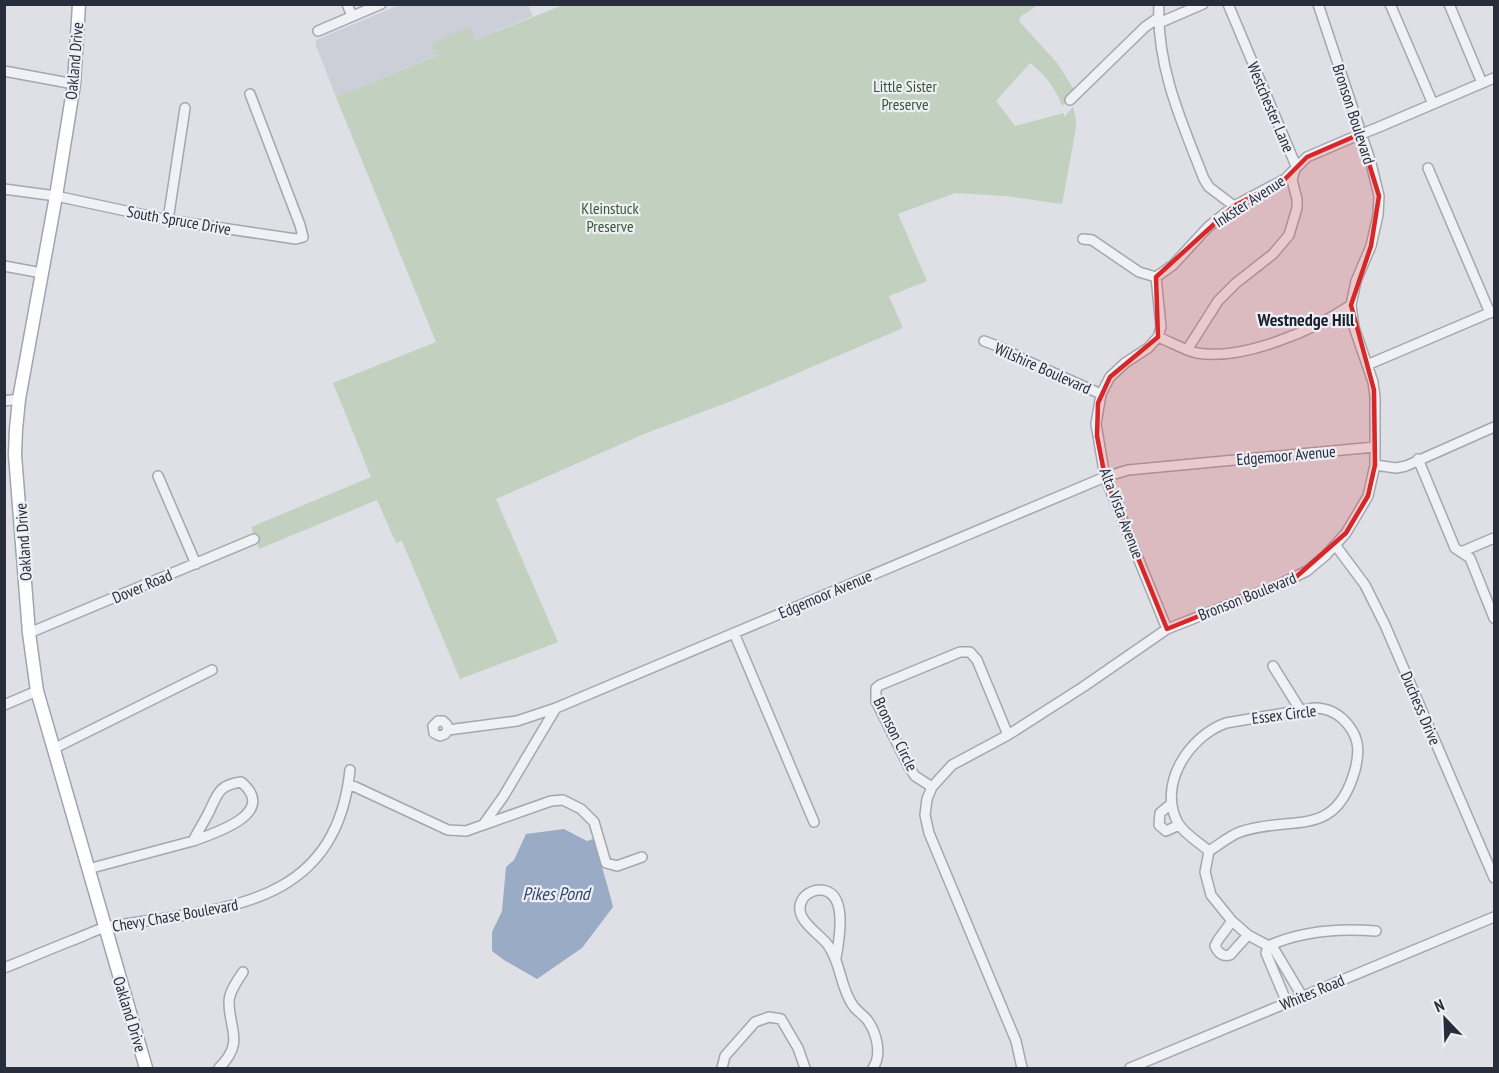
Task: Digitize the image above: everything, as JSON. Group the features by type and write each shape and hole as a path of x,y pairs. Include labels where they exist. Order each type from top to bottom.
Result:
{"main road":[{"name":"Oakland Drive","path":"79,4 74,84 19,399 15,455 29,633 37,691 146,1068"}],"street":[{"path":"347,4 352,16"},
{"path":"318,31 381,4"},
{"path":"1159,4 1162,56 1174,100 1204,179 1209,187 1234,206"},
{"path":"1070,100 1145,27 1203,4"},
{"name":"Westchester Lane","path":"1187,350 1218,302 1236,283 1273,254 1289,235 1297,208 1292,180 1296,166 1228,4"},
{"name":"Bronson Boulevard","path":"1022,1068 1016,1041 929,833 925,807 932,787 952,765 1008,735 1167,629 1307,571 1335,546 1356,520 1368,496 1375,465 1376,397 1353,327 1351,305 1356,281 1371,246 1378,215 1379,196 1371,163 1318,4"},
{"path":"1390,4 1433,104"},
{"path":"1449,4 1482,83"},
{"path":"4,71 74,84"},
{"name":"Inkster Avenue","path":"1156,277 1173,265 1208,227 1234,206 1285,179 1307,157 1494,79"},
{"name":"South Spruce Drive","path":"4,189 56,196 168,220 296,240 303,237 300,225 250,94"},
{"path":"168,220 185,108"},
{"path":"1366,365 1492,312 1428,168"},
{"path":"1083,238 1092,240 1139,272 1156,277 1161,327 1158,337 1199,353 1218,353 1262,346 1308,330 1351,305"},
{"path":"4,266 42,273"},
{"name":"Wilshire Boulevard","path":"984,341 1000,346 1027,361 1101,394 1110,377 1125,363 1148,348 1158,337"},
{"name":"Alta Vista Avenue","path":"1101,394 1096,424 1105,477 1167,629"},
{"path":"4,401 19,399"},
{"path":"1375,465 1396,468 1406,466 1494,427"},
{"name":"Edgemoor Avenue","path":"448,730 517,721 556,708 1105,477 1128,470 1375,447"},
{"path":"1418,459 1455,548 1470,558 1494,618"},
{"path":"158,476 196,564"},
{"path":"1461,552 1494,538"},
{"name":"Dover Road","path":"29,633 254,539"},
{"name":"Duchess Drive","path":"1335,546 1365,585 1385,625 1494,878"},
{"path":"734,633 814,822"},
{"name":"Bronson Circle","path":"932,787 915,776 909,767 876,701 874,693 880,685 960,652 970,652 977,660 1008,735"},
{"path":"1273,666 1301,711"},
{"path":"55,748 212,670"},
{"path":"4,705 37,691"},
{"path":"483,825 503,797 556,708"},
{"name":"Essex Circle","path":"1179,825 1172,804 1173,783 1191,747 1206,732 1226,723 1314,708 1329,710 1343,719 1351,729 1358,745 1358,759 1344,796 1328,814 1318,820 1240,832 1209,851"},
{"name":"Chevy Chase Boulevard","path":"4,968 105,928 208,912 245,903 275,891 301,872 315,859 324,846 336,824 349,784 350,770"},
{"path":"88,869 193,841 238,823 250,809 252,795 248,788 241,782 229,784 216,794 193,841"},
{"path":"349,784 447,830 466,831 551,801 563,800 581,809 594,822 606,863 617,866 642,857"},
{"path":"1172,804 1160,813 1159,825 1166,831 1179,825 1209,851 1205,872 1211,895 1232,921 1248,935 1274,949 1302,996"},
{"path":"836,957 841,933 837,903 830,892 821,890 810,892 803,898 800,908 801,916 807,926 822,938 836,957 846,992 853,1006 868,1020 878,1047 877,1062 873,1068"},
{"name":"Whites Road","path":"1130,1068 1494,917"},
{"path":"1232,921 1216,942 1215,946 1219,952 1230,955 1248,935"},
{"path":"1268,945 1305,934 1344,930 1376,931"},
{"path":"1268,945 1266,953 1287,1002"},
{"path":"219,1068 231,1053 234,1031 229,1001 243,972"},
{"path":"722,1068 724,1056 739,1039 755,1022 769,1017 781,1019 798,1048 805,1068"}],"highlighted area":[{"path":"1360,134 1379,196 1371,246 1351,305 1374,390 1375,465 1368,496 1346,533 1296,577 1167,629 1105,477 1097,436 1098,403 1110,377 1158,337 1156,277 1234,206 1285,179 1307,157"}],"shaded area":[{"path":"399,5 528,5 533,16 336,97 316,46 316,40"}],"green space":[{"name":"Kleinstuck Preserve","path":"563,5 1038,5 1021,16 1019,21 1058,64 1076,93 1062,106 1049,82 1030,63 996,101 1015,126 1064,113 1064,117 1073,107 1076,128 1062,204 1005,196 955,193 898,214 927,281 889,296 903,328 739,398 644,434 496,499 558,642 460,679 402,541 396,543 377,500 259,549 251,527 371,477 333,383 436,342 336,97 439,55 432,47 434,42 470,27 475,40"}],"water":[{"name":"Pikes Pond","path":"564,829 587,841 596,838 613,907 582,948 537,979 492,951 492,932 502,911 506,867 514,860 526,834"}],"district":[{"name":"Westnedge Hill","path":"1306,320"}],"park label":[{"name":"Little Sister Preserve","path":"905,95"}]}
